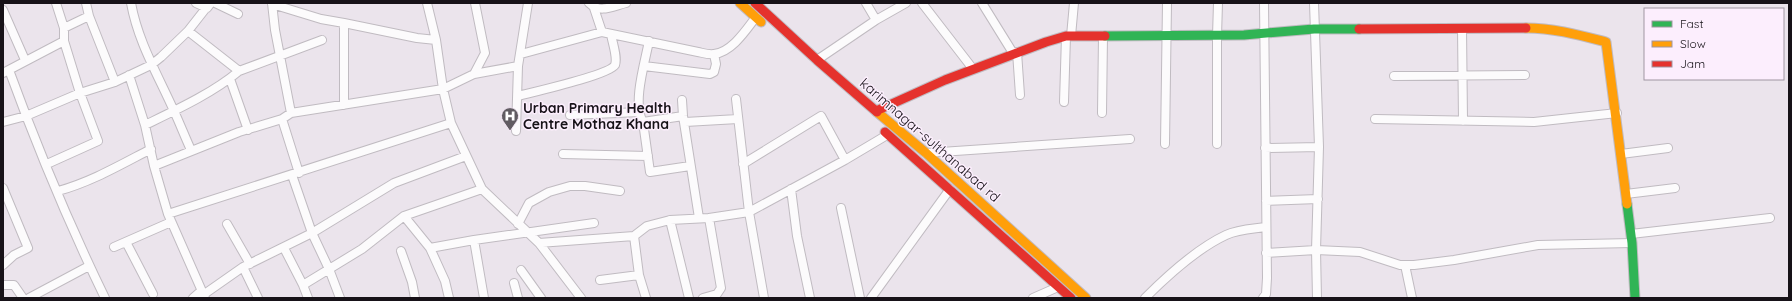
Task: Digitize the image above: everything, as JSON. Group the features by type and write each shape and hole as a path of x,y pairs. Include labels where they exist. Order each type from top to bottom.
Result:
{"main road":[{"path":"740,3 843,95"},
{"name":"karimnagar-sulthanabad rd","path":"755,3 817,60 926,153 1086,298"},
{"path":"876,111 913,93 1015,52 1068,36 1217,36 1265,34 1314,29 1543,28 1567,32 1606,42 1632,239 1635,298"},
{"path":"876,125 950,189 1071,298"}],"street":[{"path":"47,164 98,141 80,93 64,41 64,28 56,3"},
{"path":"86,3 89,16 115,82"},
{"path":"132,3 136,25 151,65 174,111 191,150"},
{"path":"196,3 209,5"},
{"path":"214,3 238,14"},
{"path":"427,3 436,40 443,89 451,123 482,189 539,243 581,298"},
{"path":"474,74 485,53 475,3"},
{"path":"516,132 518,66 528,3"},
{"path":"592,6 602,9 626,3"},
{"path":"866,3 876,20"},
{"path":"817,60 876,20 906,3"},
{"path":"922,3 973,69"},
{"path":"982,3 1015,52 1020,95"},
{"path":"1064,102 1068,36 1074,3"},
{"path":"1165,144 1167,3"},
{"path":"1217,144 1218,3"},
{"path":"1263,298 1266,290 1264,3"},
{"path":"1314,3 1319,146 1316,250 1317,298"},
{"path":"291,113 272,4 321,19 417,38 436,40"},
{"path":"3,122 26,116 80,93 115,82 151,65 188,31 209,5"},
{"path":"592,6 602,32"},
{"path":"3,10 25,60"},
{"path":"64,28 89,16"},
{"path":"521,54 602,32 714,54 723,50 739,39 756,17"},
{"path":"344,23 344,105"},
{"path":"1462,28 1463,121"},
{"path":"188,31 239,71"},
{"path":"518,96 595,75 613,68 616,63 616,58 611,34"},
{"path":"1102,113 1103,36"},
{"path":"145,125 174,111 230,79 239,71 322,40"},
{"path":"64,41 6,71 47,164 89,266 105,298"},
{"path":"649,41 639,90 640,112 643,122 650,172 690,166"},
{"path":"644,66 710,74 716,70 714,54"},
{"path":"154,166 191,150 282,119 291,113 443,89 474,74 518,66"},
{"path":"129,75 145,125 154,166 169,218 203,295"},
{"path":"1394,76 1525,75"},
{"path":"230,79 248,130"},
{"path":"736,98 749,212 764,298"},
{"path":"682,100 690,166 699,218"},
{"path":"570,115 640,112"},
{"path":"1375,119 1534,122 1616,113"},
{"path":"743,164 821,116 845,160"},
{"path":"282,119 312,233 329,269 340,298"},
{"path":"643,122 684,119 738,119"},
{"path":"114,247 169,218 451,123"},
{"path":"539,243 634,236 647,226 670,220 709,218 749,212 845,160 887,135"},
{"path":"926,153 1130,139"},
{"path":"1265,148 1319,146"},
{"path":"1621,154 1668,148"},
{"path":"58,191 96,178 151,149"},
{"path":"563,154 648,156"},
{"path":"193,298 203,295 247,266 312,233 394,183 466,156"},
{"path":"518,224 529,203 549,192 570,186 585,186 620,191"},
{"path":"3,188 28,248 14,255 3,265"},
{"path":"1626,194 1675,188"},
{"path":"303,286 362,249 404,216 482,189"},
{"path":"791,189 797,236 810,298"},
{"path":"871,298 950,189"},
{"path":"1266,201 1318,199"},
{"path":"841,208 860,298"},
{"path":"404,216 430,248 445,281 449,298"},
{"path":"703,298 717,294 721,288 709,218"},
{"path":"1266,253 1316,250 1360,252 1384,261 1405,265 1454,260 1538,245 1632,239 1770,218"},
{"path":"670,220 689,298"},
{"path":"430,248 474,240 594,223"},
{"path":"227,224 247,266 258,298"},
{"path":"1145,298 1164,280 1202,250 1226,235 1240,230 1266,227"},
{"path":"634,236 639,275 646,298"},
{"path":"474,240 484,298"},
{"path":"126,242 153,294"},
{"path":"284,248 308,298"},
{"path":"401,251 412,282 415,298"},
{"path":"1405,265 1412,298"},
{"path":"29,298 89,266"},
{"path":"521,270 541,298"},
{"path":"600,280 639,275"},
{"path":"514,283 518,298"},
{"path":"3,285 14,285 23,298"},
{"path":"1033,298 1058,287"}],"traffic: fast":[{"path":"1105,36 1244,35 1314,29 1359,29"},
{"path":"1627,204 1632,243 1635,298"}],"traffic: slow":[{"path":"740,3 761,22"},
{"path":"1526,28 1576,34 1606,42 1627,204"},
{"path":"877,112 926,153 1086,298"}],"traffic: jam":[{"path":"755,3 877,112"},
{"path":"1359,29 1526,28"},
{"path":"876,111 945,80 1046,42 1066,36 1105,36"},
{"path":"885,132 1071,298"}],"place":[{"name":"Urban Primary Health Centre Mothaz Khana","path":"510,131"}]}
